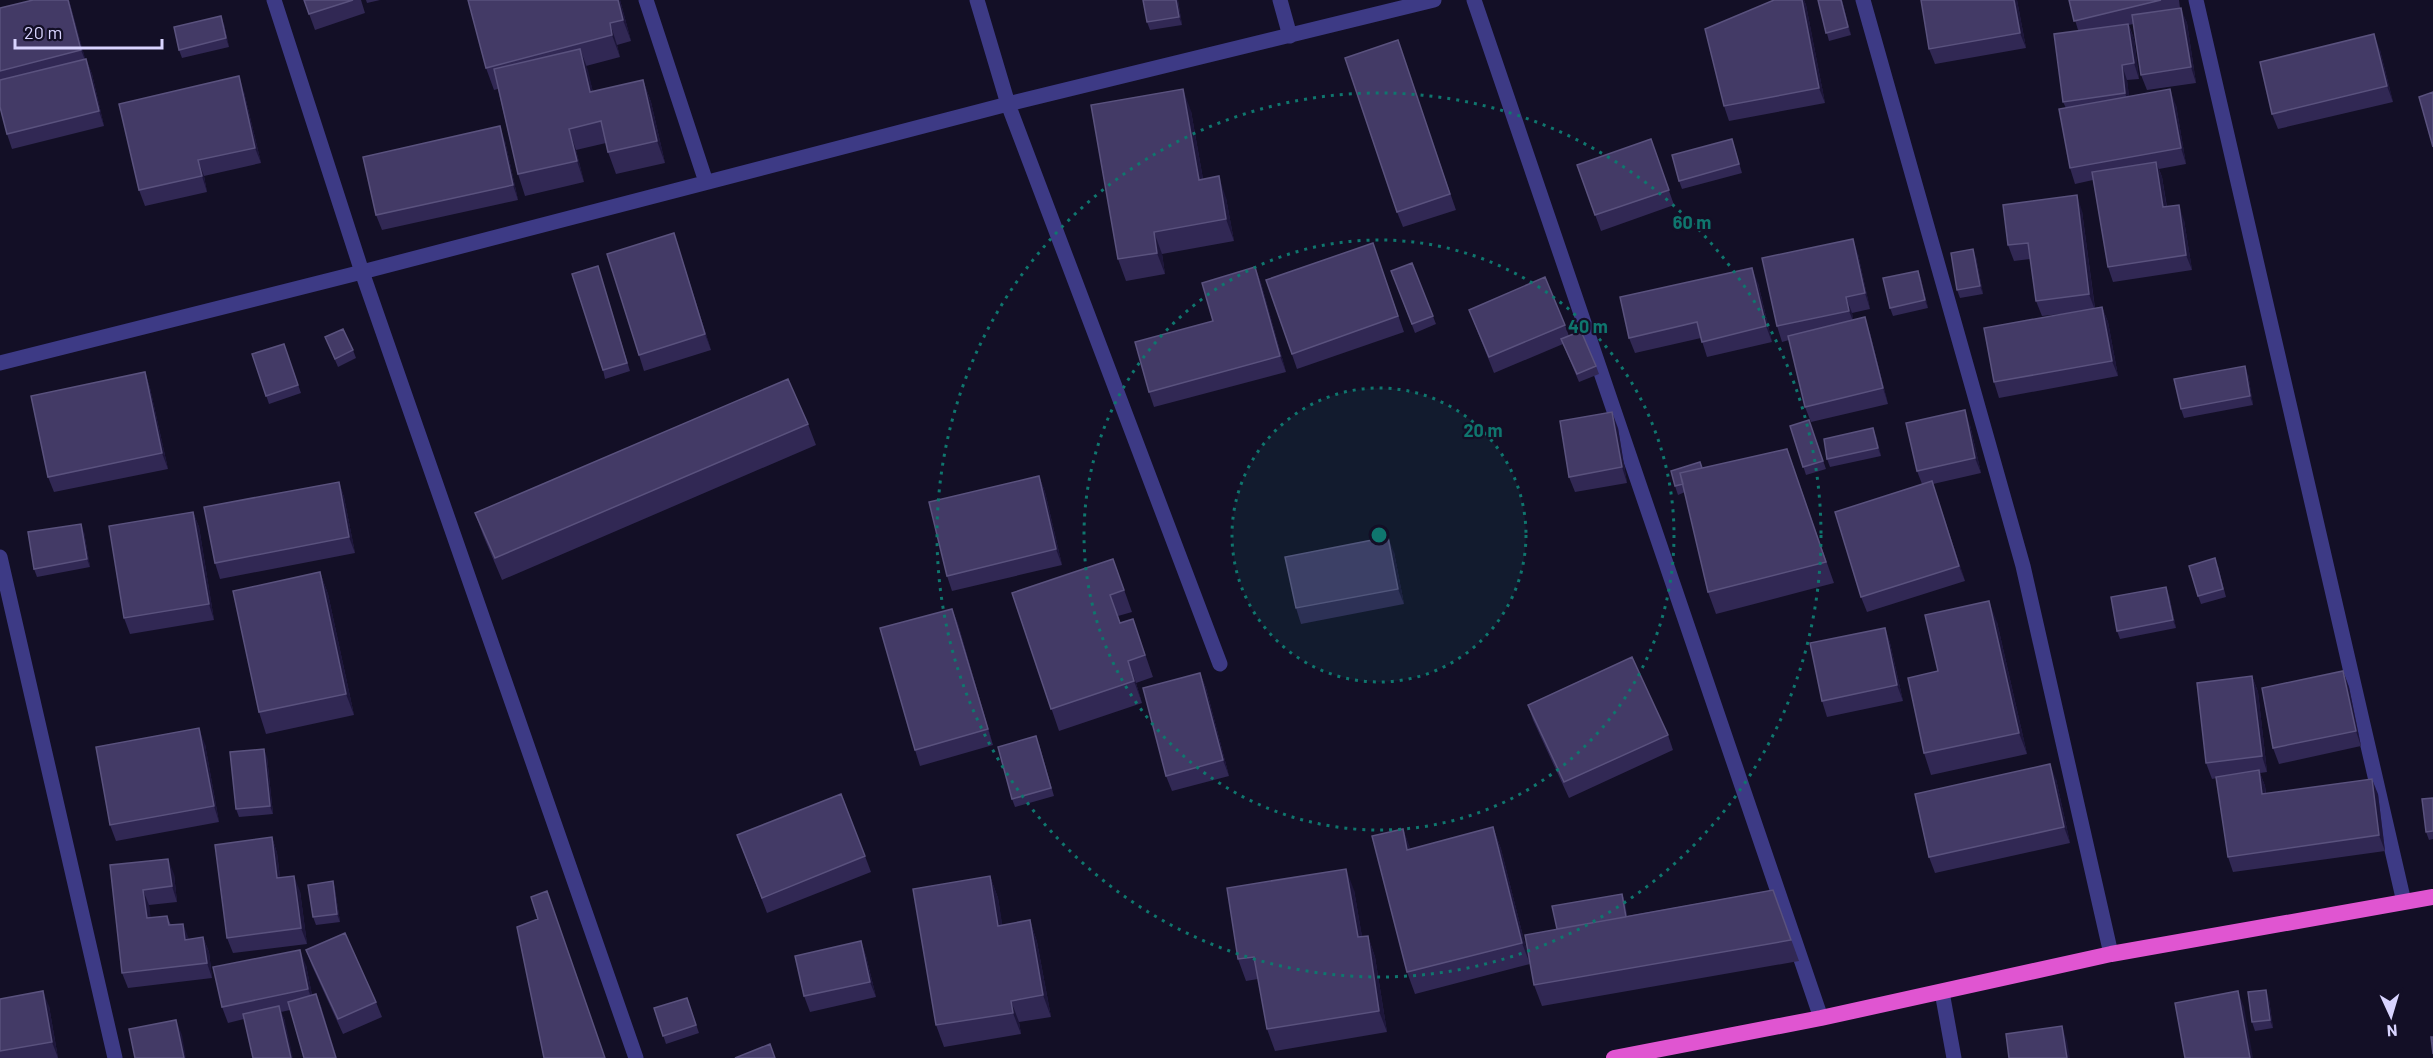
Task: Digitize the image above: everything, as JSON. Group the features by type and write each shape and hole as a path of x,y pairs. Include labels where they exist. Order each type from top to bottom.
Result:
{"highway":[{"path":"1614,1058 1821,1018 2111,954 2433,897"}],"street":[{"path":"274,0 362,272 636,1058"},
{"path":"646,0 706,182"},
{"path":"977,0 1008,104 1220,664"},
{"path":"1280,0 1290,36"},
{"path":"0,363 362,272 1008,104 1434,0"},
{"path":"1474,0 1821,1018"},
{"path":"1863,0 2024,566 2111,954"},
{"path":"2196,0 2404,902"},
{"path":"0,557 115,1058"},
{"path":"1942,992 1954,1058"}],"building":[{"path":"33,0 68,0 81,50 0,71 0,8"},
{"path":"304,0 353,0 309,14"},
{"path":"468,0 618,0 623,20 610,23 612,35 486,68"},
{"path":"1143,0 1176,0 1179,17 1147,22"},
{"path":"1774,0 1802,0 1819,88 1724,106 1705,29"},
{"path":"1818,0 1841,0 1848,27 1826,33"},
{"path":"1921,0 2014,0 2020,33 1929,49"},
{"path":"2069,0 2161,0 2074,21"},
{"path":"2181,8 2191,67 2141,75 2132,15"},
{"path":"221,16 226,38 179,50 174,27"},
{"path":"2128,24 2134,63 2122,65 2125,93 2063,102 2054,34"},
{"path":"2374,34 2387,86 2272,114 2260,62"},
{"path":"1398,40 1450,194 1397,212 1345,58"},
{"path":"580,49 590,92 643,80 657,141 608,152 601,121 569,129 577,161 518,174 494,69"},
{"path":"86,59 99,111 7,134 0,107 0,80"},
{"path":"239,76 255,148 198,160 202,176 139,190 119,104"},
{"path":"1183,89 1199,180 1219,176 1226,219 1154,232 1157,253 1118,259 1091,105"},
{"path":"2170,89 2181,148 2070,168 2059,109"},
{"path":"2433,92 2433,147 2419,97"},
{"path":"500,126 513,185 376,215 363,157"},
{"path":"1651,139 1669,190 1595,215 1577,165"},
{"path":"1732,139 1739,164 1679,181 1672,155"},
{"path":"2156,162 2163,207 2179,205 2186,255 2108,267 2092,172"},
{"path":"2077,195 2089,294 2036,301 2028,243 2008,245 2003,205"},
{"path":"674,233 705,334 639,355 607,254"},
{"path":"1853,239 1865,293 1846,297 1849,311 1777,326 1762,258"},
{"path":"1373,243 1398,316 1292,354 1266,280"},
{"path":"1973,249 1980,286 1957,290 1951,253"},
{"path":"1412,263 1433,316 1412,324 1391,271"},
{"path":"598,266 627,363 603,370 572,274"},
{"path":"1255,267 1280,356 1149,392 1135,342 1213,321 1202,283"},
{"path":"1752,268 1766,326 1702,342 1697,322 1629,338 1620,297"},
{"path":"1918,271 1925,300 1890,308 1883,278"},
{"path":"1545,277 1565,325 1489,357 1469,310"},
{"path":"2102,307 2112,361 1994,382 1984,328"},
{"path":"1865,317 1883,388 1805,407 1788,336"},
{"path":"343,329 353,350 335,359 325,337"},
{"path":"1581,331 1596,366 1577,374 1561,339"},
{"path":"284,344 298,385 266,396 252,354"},
{"path":"2245,366 2250,396 2181,409 2174,379"},
{"path":"145,372 162,453 48,477 31,396"},
{"path":"788,379 808,424 495,558 475,513"},
{"path":"1965,410 1975,458 1917,471 1906,423"},
{"path":"1612,412 1622,467 1569,477 1560,421"},
{"path":"1809,420 1823,461 1803,467 1790,426"},
{"path":"1873,428 1878,448 1827,459 1824,439"},
{"path":"1787,449 1826,562 1708,592 1680,473"},
{"path":"1700,462 1702,468 1680,473 1683,484 1675,486 1671,471"},
{"path":"1039,476 1056,549 947,576 929,502"},
{"path":"1932,481 1959,566 1861,597 1835,512"},
{"path":"339,482 349,537 215,563 204,507"},
{"path":"193,512 209,604 124,618 109,526"},
{"path":"81,524 87,559 34,569 28,532"},
{"path":"1388,537 1398,589 1296,608 1285,557"},
{"path":"2215,558 2223,589 2198,596 2189,566"},
{"path":"1113,559 1124,590 1110,595 1120,623 1133,619 1145,655 1128,661 1134,681 1051,709 1012,593"},
{"path":"320,572 346,694 259,712 233,591"},
{"path":"2166,587 2173,620 2117,631 2111,597"},
{"path":"1989,601 2019,733 1924,753 1908,678 1938,671 1925,615"},
{"path":"952,609 988,729 915,750 880,628"},
{"path":"1885,628 1897,685 1822,701 1810,643"},
{"path":"1632,657 1668,735 1564,782 1528,705"},
{"path":"2343,671 2356,731 2273,748 2262,688"},
{"path":"1200,673 1223,760 1166,776 1143,688"},
{"path":"2252,676 2262,756 2206,763 2197,683"},
{"path":"199,728 214,806 110,825 96,747"},
{"path":"1036,736 1051,788 1012,799 998,747"},
{"path":"264,749 270,806 236,809 230,752"},
{"path":"2050,764 2064,827 1929,857 1915,794"},
{"path":"2259,770 2262,794 2372,779 2379,835 2228,857 2216,777"},
{"path":"841,794 865,856 762,898 737,835"},
{"path":"2433,798 2433,831 2426,832 2422,799"},
{"path":"1493,827 1522,943 1407,972 1372,836 1403,829 1407,850"},
{"path":"272,837 277,878 294,876 301,928 227,938 215,845"},
{"path":"168,859 172,886 143,890 147,918 167,916 169,925 183,924 185,940 203,937 207,963 122,973 110,865"},
{"path":"1346,869 1358,937 1368,936 1379,1011 1267,1029 1254,957 1238,959 1227,888"},
{"path":"990,876 998,926 1030,920 1043,995 1011,1001 1013,1013 936,1025 913,889"},
{"path":"333,881 337,914 313,917 308,885"},
{"path":"1773,890 1791,940 1534,985 1525,935"},
{"path":"547,891 605,1058 544,1058 517,927 538,919 531,897"},
{"path":"1622,894 1626,917 1557,929 1552,906"},
{"path":"345,933 376,1002 338,1019 306,950"},
{"path":"861,941 870,982 804,996 795,956"},
{"path":"300,950 308,989 222,1007 213,967"},
{"path":"2266,990 2270,1020 2252,1022 2248,992"},
{"path":"43,991 52,1042 0,1051 0,999"},
{"path":"2238,991 2250,1058 2185,1058 2175,1003"},
{"path":"316,994 336,1058 304,1058 288,1002"},
{"path":"687,998 696,1025 663,1036 654,1008"},
{"path":"279,1006 291,1058 253,1058 243,1014"},
{"path":"176,1020 184,1058 135,1058 129,1029"},
{"path":"2062,1026 2067,1058 2009,1058 2006,1034"},
{"path":"770,1044 775,1058 735,1058"}]}
